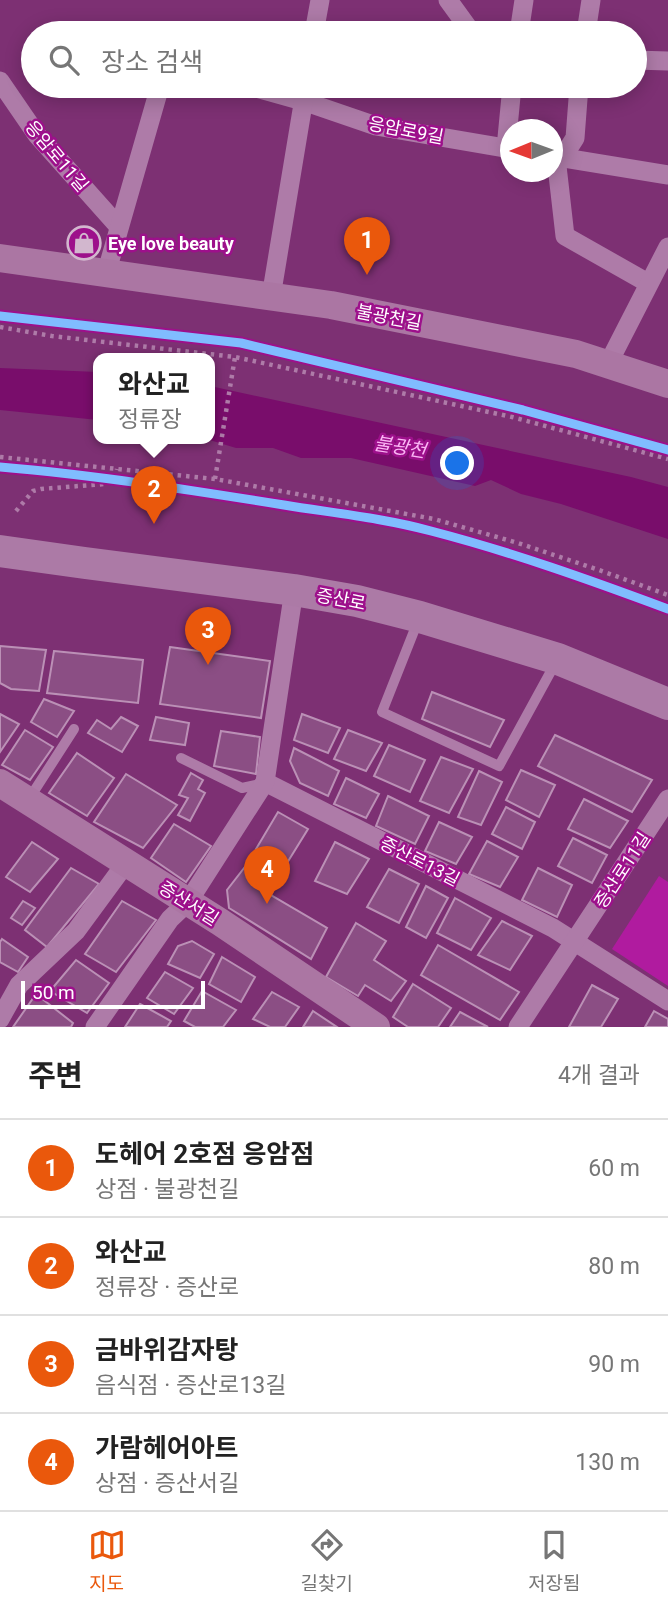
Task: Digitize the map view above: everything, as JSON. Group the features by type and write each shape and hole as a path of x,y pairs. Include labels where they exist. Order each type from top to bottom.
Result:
{"main road":[{"name":"증산로","path":"0,551 294,590 357,601 558,659 668,704"}],"street":[{"path":"316,21 320,0"},
{"path":"448,0 463,21"},
{"path":"521,21 524,0"},
{"path":"588,21 591,0"},
{"path":"647,60 668,61"},
{"name":"응암로11길","path":"0,81 37,135 119,227"},
{"path":"106,274 157,98"},
{"path":"271,297 304,98"},
{"name":"응암로9길","path":"316,98 376,126 500,147"},
{"path":"510,119 511,98"},
{"path":"563,150 575,138 578,98"},
{"path":"563,157 668,175"},
{"path":"559,182 565,236 648,283"},
{"path":"608,364 668,247"},
{"name":"불광천길","path":"0,258 331,305 576,354 668,384"},
{"path":"95,1027 170,919 188,902 265,782 294,590"},
{"name":"증산로13길","path":"265,782 575,941"},
{"name":"증산서길","path":"0,783 220,922 376,1027"},
{"name":"증산로11길","path":"518,1027 668,799"},
{"path":"0,1019 19,985 76,931 126,863"},
{"path":"575,941 668,1001"}],"lane":[{"path":"420,617 382,712 499,766 558,659"},
{"path":"28,802 74,729"},
{"path":"181,758 242,788 265,782"}],"path":[{"path":"0,327 52,336 200,353"},
{"path":"215,355 512,417 668,459"},
{"path":"215,479 235,357"},
{"path":"510,406 523,410"},
{"path":"643,442 668,450"},
{"path":"0,457 116,474 129,481"},
{"path":"0,467 215,479 434,519 518,543 668,596"},
{"path":"16,511 33,491 105,484 116,474"}],"shaded area":[{"path":"659,876 668,882 668,986 612,949"}],"water":[{"path":"0,368 93,372 93,419 0,410"},
{"name":"불광천","path":"215,387 668,487 668,539 561,504 521,494 491,480 475,486 351,458 301,458 273,448 236,448 215,442"}],"building":[{"path":"0,646 46,650 39,691 11,689 0,683"},
{"path":"170,647 270,661 261,718 160,704"},
{"path":"54,651 143,660 138,703 47,693"},
{"path":"432,692 504,720 490,747 422,719"},
{"path":"44,699 74,711 57,737 31,722"},
{"path":"0,714 19,724 0,752"},
{"path":"302,714 340,728 328,753 294,740"},
{"path":"121,717 138,726 122,752 88,733 97,720 111,729"},
{"path":"156,717 189,723 185,745 150,740"},
{"path":"25,730 53,747 30,780 2,765"},
{"path":"348,730 382,743 366,771 334,759"},
{"path":"221,731 260,737 256,774 214,766"},
{"path":"555,735 652,780 632,812 538,766"},
{"path":"389,745 425,760 410,792 374,776"},
{"path":"294,748 339,771 328,796 300,783 290,761"},
{"path":"77,753 114,778 87,816 49,793"},
{"path":"441,757 473,769 449,813 420,801"},
{"path":"521,770 555,785 539,817 506,800"},
{"path":"479,771 502,782 481,825 458,817"},
{"path":"191,773 203,780 198,789 205,793 190,821 178,815 188,798 179,795"},
{"path":"126,774 177,805 143,848 94,822"},
{"path":"346,778 379,794 366,818 334,804"},
{"path":"388,796 429,816 415,844 376,826"},
{"path":"584,799 628,821 610,848 568,829"},
{"path":"506,807 535,822 522,849 492,834"},
{"path":"278,812 308,829 287,863 256,849"},
{"path":"439,822 472,837 456,864 425,851"},
{"path":"174,824 211,846 186,882 151,858"},
{"path":"573,838 607,855 592,883 558,866"},
{"path":"487,841 518,857 500,887 469,874"},
{"path":"32,842 58,859 30,892 6,877"},
{"path":"335,842 369,859 347,894 315,881"},
{"path":"248,863 279,879 271,895 327,928 311,959 229,908 227,890"},
{"path":"71,868 99,884 47,947 25,930"},
{"path":"538,868 572,885 557,917 522,900"},
{"path":"389,869 419,884 399,923 367,907"},
{"path":"426,886 448,898 426,938 406,927"},
{"path":"455,898 491,918 471,950 437,933"},
{"path":"23,901 35,908 22,925 11,918"},
{"path":"122,901 156,920 116,972 85,954"},
{"path":"502,921 532,936 510,970 478,955"},
{"path":"356,923 386,941 374,960 406,981 391,1001 365,985 358,996 326,977"},
{"path":"2,939 28,957 18,972 0,962"},
{"path":"192,941 214,954 200,978 168,964 178,946"},
{"path":"438,945 519,992 500,1020 421,975"},
{"path":"222,957 255,977 241,1002 209,984"},
{"path":"76,960 109,983 87,1013 50,991"},
{"path":"165,972 193,988 174,1014 147,998"},
{"path":"413,984 451,1008 438,1027 408,1027 393,1017"},
{"path":"592,985 618,999 601,1027 569,1027"},
{"path":"202,991 236,1010 223,1027 195,1027 184,1021"},
{"path":"272,992 299,1007 285,1027 270,1027 253,1019"},
{"path":"36,994 73,1023 71,1027 13,1027"},
{"path":"140,1004 171,1021 167,1027 125,1027"},
{"path":"313,1011 337,1027 303,1027"},
{"path":"654,1011 668,1019 668,1027 645,1027"},
{"path":"460,1012 488,1027 450,1027"}],"cycle path":[{"path":"0,316 241,343 523,410 668,450"},
{"path":"0,467 142,483 413,526 521,557 668,609"}],"place":[{"name":"Eye love beauty","path":"84,243"},
{"name":"도헤어 2호점 응암점","path":"367,275"},
{"name":"와산교","path":"154,524"},
{"name":"금바위감자탕","path":"208,665"},
{"name":"가람헤어아트","path":"267,904"}]}
